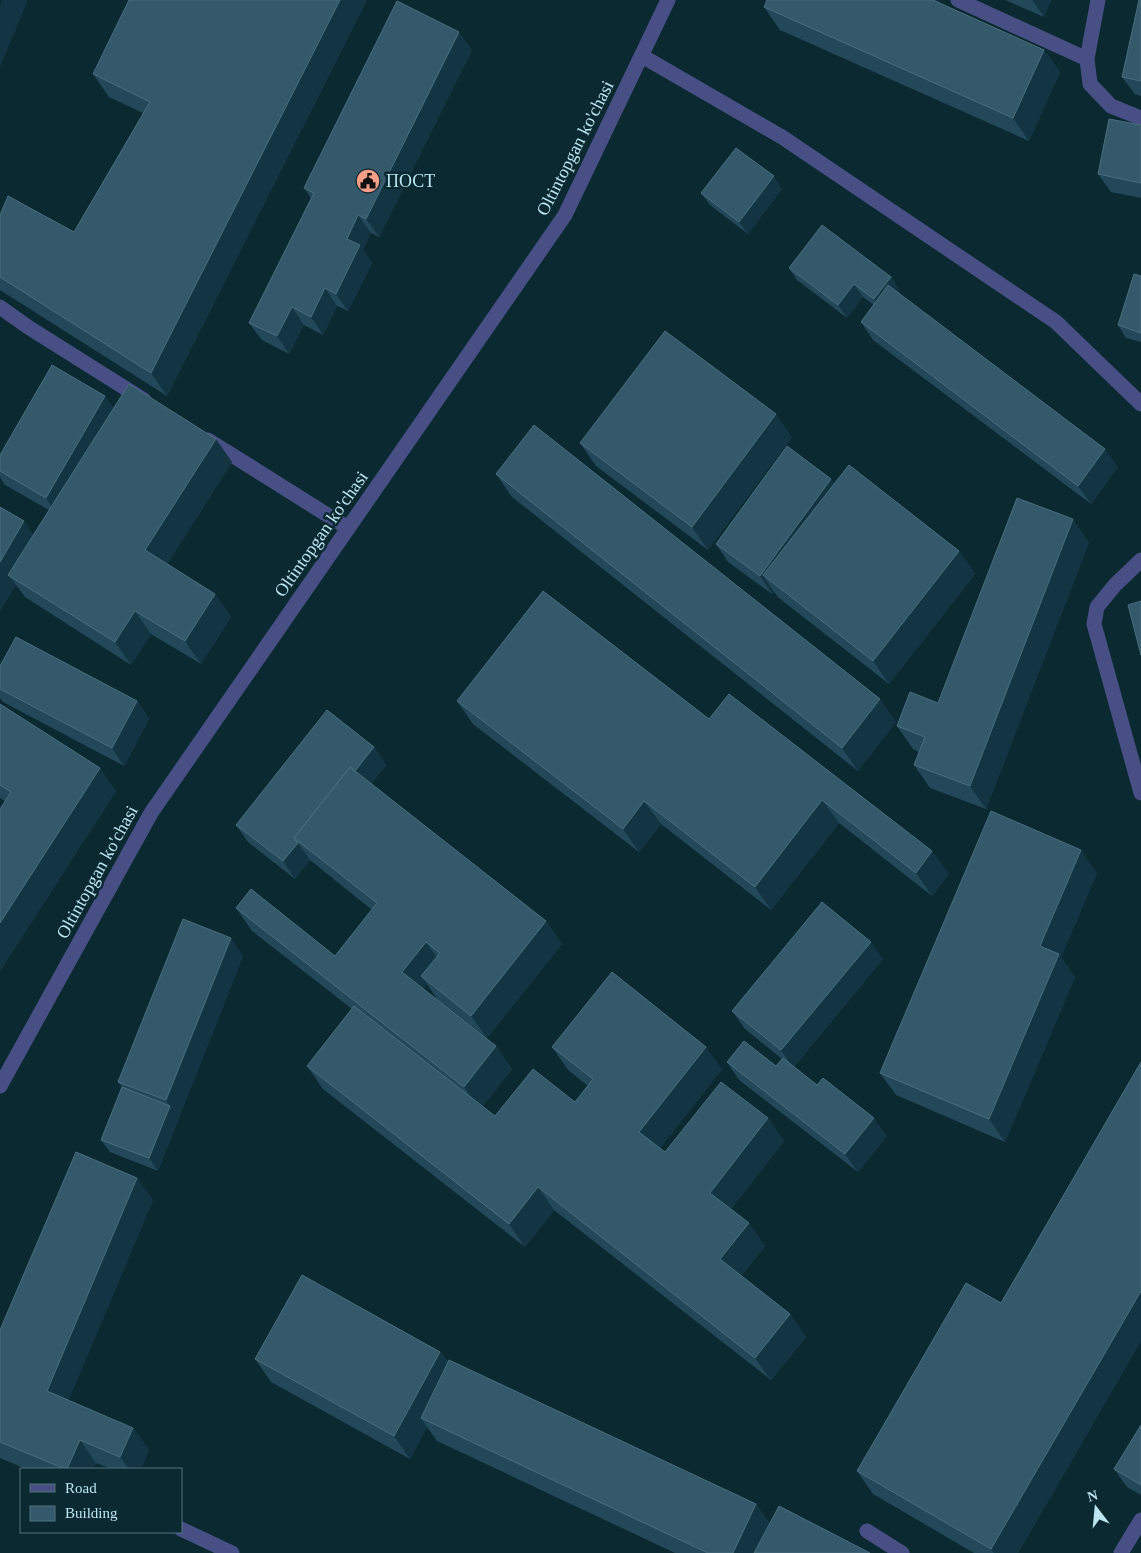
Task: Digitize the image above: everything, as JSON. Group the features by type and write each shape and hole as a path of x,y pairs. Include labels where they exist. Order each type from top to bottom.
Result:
{"street":[{"name":"Oltintopgan ko'chasi","path":"0,1086 151,813 565,215 668,0"},
{"path":"958,0 1087,59"},
{"path":"1098,0 1087,59 1090,84 1111,106 1141,118"},
{"path":"642,56 782,137 1056,322 1141,404"},
{"path":"0,307 28,327 154,406"},
{"path":"196,433 348,528"},
{"path":"1141,560 1115,585 1097,607 1094,624 1141,793"},
{"path":"1121,1553 1141,1520"},
{"path":"182,1529 232,1553"},
{"path":"867,1531 902,1553"}],"building":[{"path":"129,0 340,0 151,373 0,277 0,215 8,196 74,232 150,102 93,74"},
{"path":"767,0 933,0 1044,50 1013,118 764,7"},
{"path":"1139,0 1141,0 1141,81 1122,77"},
{"path":"397,1 459,32 366,219 358,215 347,239 360,245 336,294 325,288 311,317 292,307 277,336 249,323 314,193 304,188"},
{"path":"1109,119 1141,125 1141,183 1098,174"},
{"path":"736,148 774,176 739,222 701,193"},
{"path":"822,225 891,277 874,299 854,284 838,305 789,268"},
{"path":"1134,274 1141,276 1141,333 1118,325"},
{"path":"888,285 1105,449 1078,486 861,322"},
{"path":"665,331 776,414 692,527 580,443"},
{"path":"52,365 105,396 46,498 0,471 0,455"},
{"path":"129,384 216,439 145,550 215,594 185,641 135,611 115,642 8,575"},
{"path":"534,425 880,699 842,748 496,474"},
{"path":"787,446 831,479 760,576 716,544"},
{"path":"849,465 959,551 873,661 763,575"},
{"path":"1017,498 1073,519 970,786 914,765 925,737 897,726 910,692 938,703"},
{"path":"0,507 24,521 0,562"},
{"path":"543,591 709,719 729,694 932,851 916,873 822,800 755,887 644,801 623,829 457,701"},
{"path":"1141,601 1141,655 1128,605"},
{"path":"16,637 137,701 112,748 0,689 0,666"},
{"path":"0,704 100,768 0,923 0,809 11,792 0,785"},
{"path":"327,710 374,747 355,771 350,767 294,838 298,843 283,861 236,825"},
{"path":"350,767 546,921 471,1016 421,976 440,953 426,942 402,972 496,1046 464,1087 236,908 251,889 335,956 377,903 294,838"},
{"path":"991,811 1081,850 1040,946 1059,954 989,1119 880,1073"},
{"path":"822,902 871,942 781,1050 732,1011"},
{"path":"183,919 231,938 166,1100 118,1082"},
{"path":"612,972 706,1047 639,1132 665,1152 721,1082 768,1118 710,1193 749,1223 720,1259 790,1314 755,1358 538,1187 509,1224 307,1066 354,1006 495,1116 533,1069 575,1102 593,1079 552,1047"},
{"path":"744,1041 776,1066 783,1058 817,1085 823,1078 874,1118 845,1154 727,1062"},
{"path":"1141,1062 1141,1291 991,1549 857,1471 966,1283 1001,1303"},
{"path":"122,1087 170,1106 149,1158 101,1140"},
{"path":"76,1152 137,1178 47,1391 133,1428 120,1457 80,1440 67,1468 63,1468 0,1442 0,1330"},
{"path":"302,1275 440,1352 394,1436 255,1359"},
{"path":"449,1360 756,1504 733,1553 708,1553 421,1418"},
{"path":"1141,1425 1141,1485 1114,1469"},
{"path":"779,1506 870,1553 754,1553"}],"place":[{"name":"ПОСТ","path":"368,181"}]}
